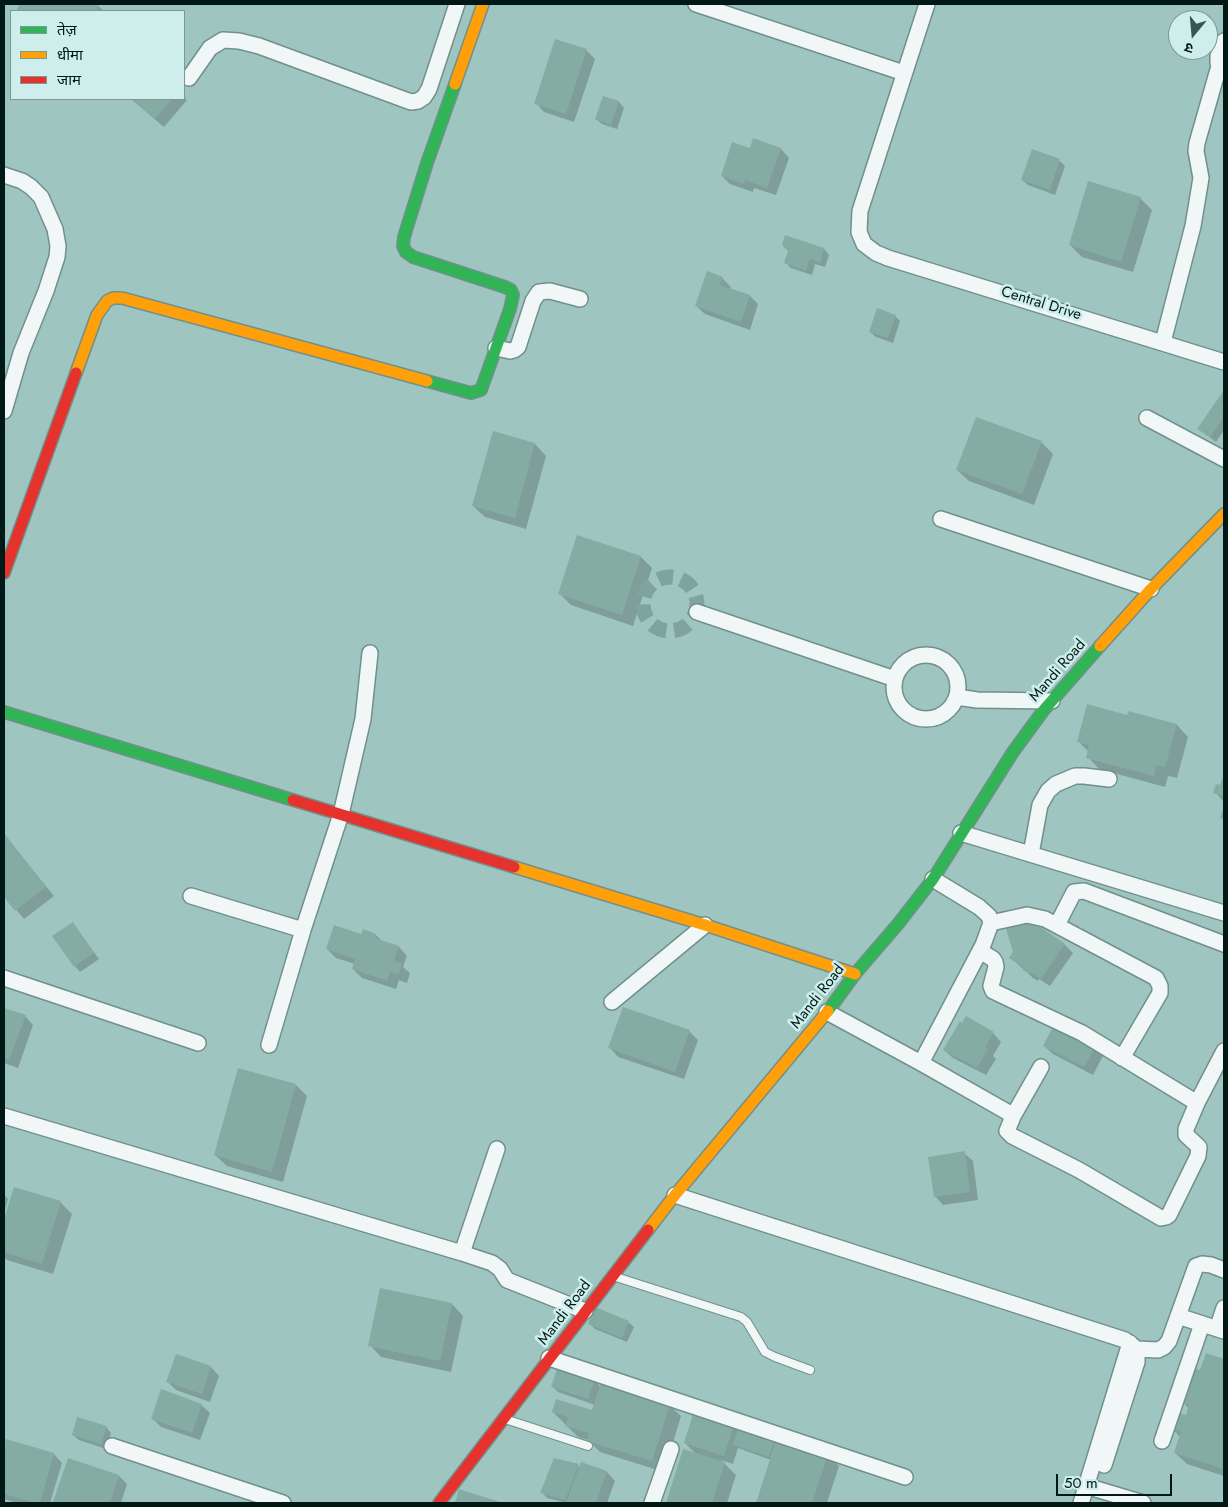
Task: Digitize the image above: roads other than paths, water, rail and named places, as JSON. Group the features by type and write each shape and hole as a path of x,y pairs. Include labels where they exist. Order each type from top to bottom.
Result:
{"street":[{"path":"189,78 210,48 223,40 239,41 259,46 411,102 418,101 424,97 429,89 457,4"},
{"path":"4,573 97,315 107,301 113,298 132,301 475,393 481,390 512,302 513,295 511,290 414,258 406,252 403,246 404,237 427,163 483,4"},
{"path":"696,4 904,73 927,4"},
{"path":"1163,342 1193,226 1202,178 1196,151 1197,143 1222,70 1218,56 1224,41"},
{"name":"Central Drive","path":"904,73 860,211 859,232 864,244 876,253 888,258 1224,362"},
{"path":"4,175 22,181 41,197 50,214 58,246 57,257 46,291 21,353 4,411"},
{"path":"496,348 510,351 518,347 533,301 539,292 550,290 580,299"},
{"path":"1148,418 1224,459"},
{"name":"Mandi Road","path":"439,1503 674,1195 898,924 933,878 1026,733 1151,589 1224,514"},
{"path":"942,519 1151,589"},
{"path":"697,612 894,679"},
{"path":"269,1045 303,930 341,814 363,719 370,653"},
{"path":"935,656 952,668 958,687 957,698 945,713 936,718 917,718 908,714 896,699 894,679 906,662 915,657 935,656"},
{"path":"957,698 1052,701"},
{"path":"4,712 705,925 855,974"},
{"path":"1031,854 1040,804 1048,791 1056,784 1075,776 1109,779"},
{"path":"961,833 1224,914"},
{"path":"921,1062 980,951 991,923 989,916 979,907 933,878"},
{"path":"1057,925 1074,892 1084,891 1224,944"},
{"path":"191,896 303,930"},
{"path":"991,923 1026,915 1045,919 1156,978 1159,982 1160,993 1122,1058"},
{"path":"612,1002 705,925"},
{"path":"980,951 995,962 996,967 991,986 993,991 1082,1033 1197,1103"},
{"path":"4,978 198,1043"},
{"path":"827,1012 921,1062 1006,1112 1012,1118"},
{"path":"1041,1067 1012,1118 1007,1129 1008,1133 1079,1170 1158,1217 1163,1218 1169,1215 1198,1156 1199,1147 1186,1134 1197,1103 1224,1051"},
{"path":"4,1116 492,1263 500,1269 507,1280 585,1311"},
{"path":"462,1253 497,1148"},
{"path":"674,1195 1133,1346 1158,1350 1169,1341 1196,1266 1202,1264 1224,1268"},
{"path":"1178,1316 1221,1330 1224,1308"},
{"path":"1162,1441 1202,1324"},
{"path":"1133,1346 1137,1362 1094,1496 1143,1503"},
{"path":"1081,1503 1133,1346"},
{"path":"549,1358 905,1477"},
{"path":"112,1446 283,1503"},
{"path":"652,1503 671,1448"}],"lane":[{"path":"612,1276 741,1317 747,1322 765,1352 775,1358 810,1370"},
{"path":"503,1418 588,1446"}],"tunnel":[{"path":"670,577 680,579 689,585 695,594 697,604 695,614 689,623 680,629 670,631 660,629 651,623 645,614 643,604 645,594 651,585 660,579 670,577"}]}
